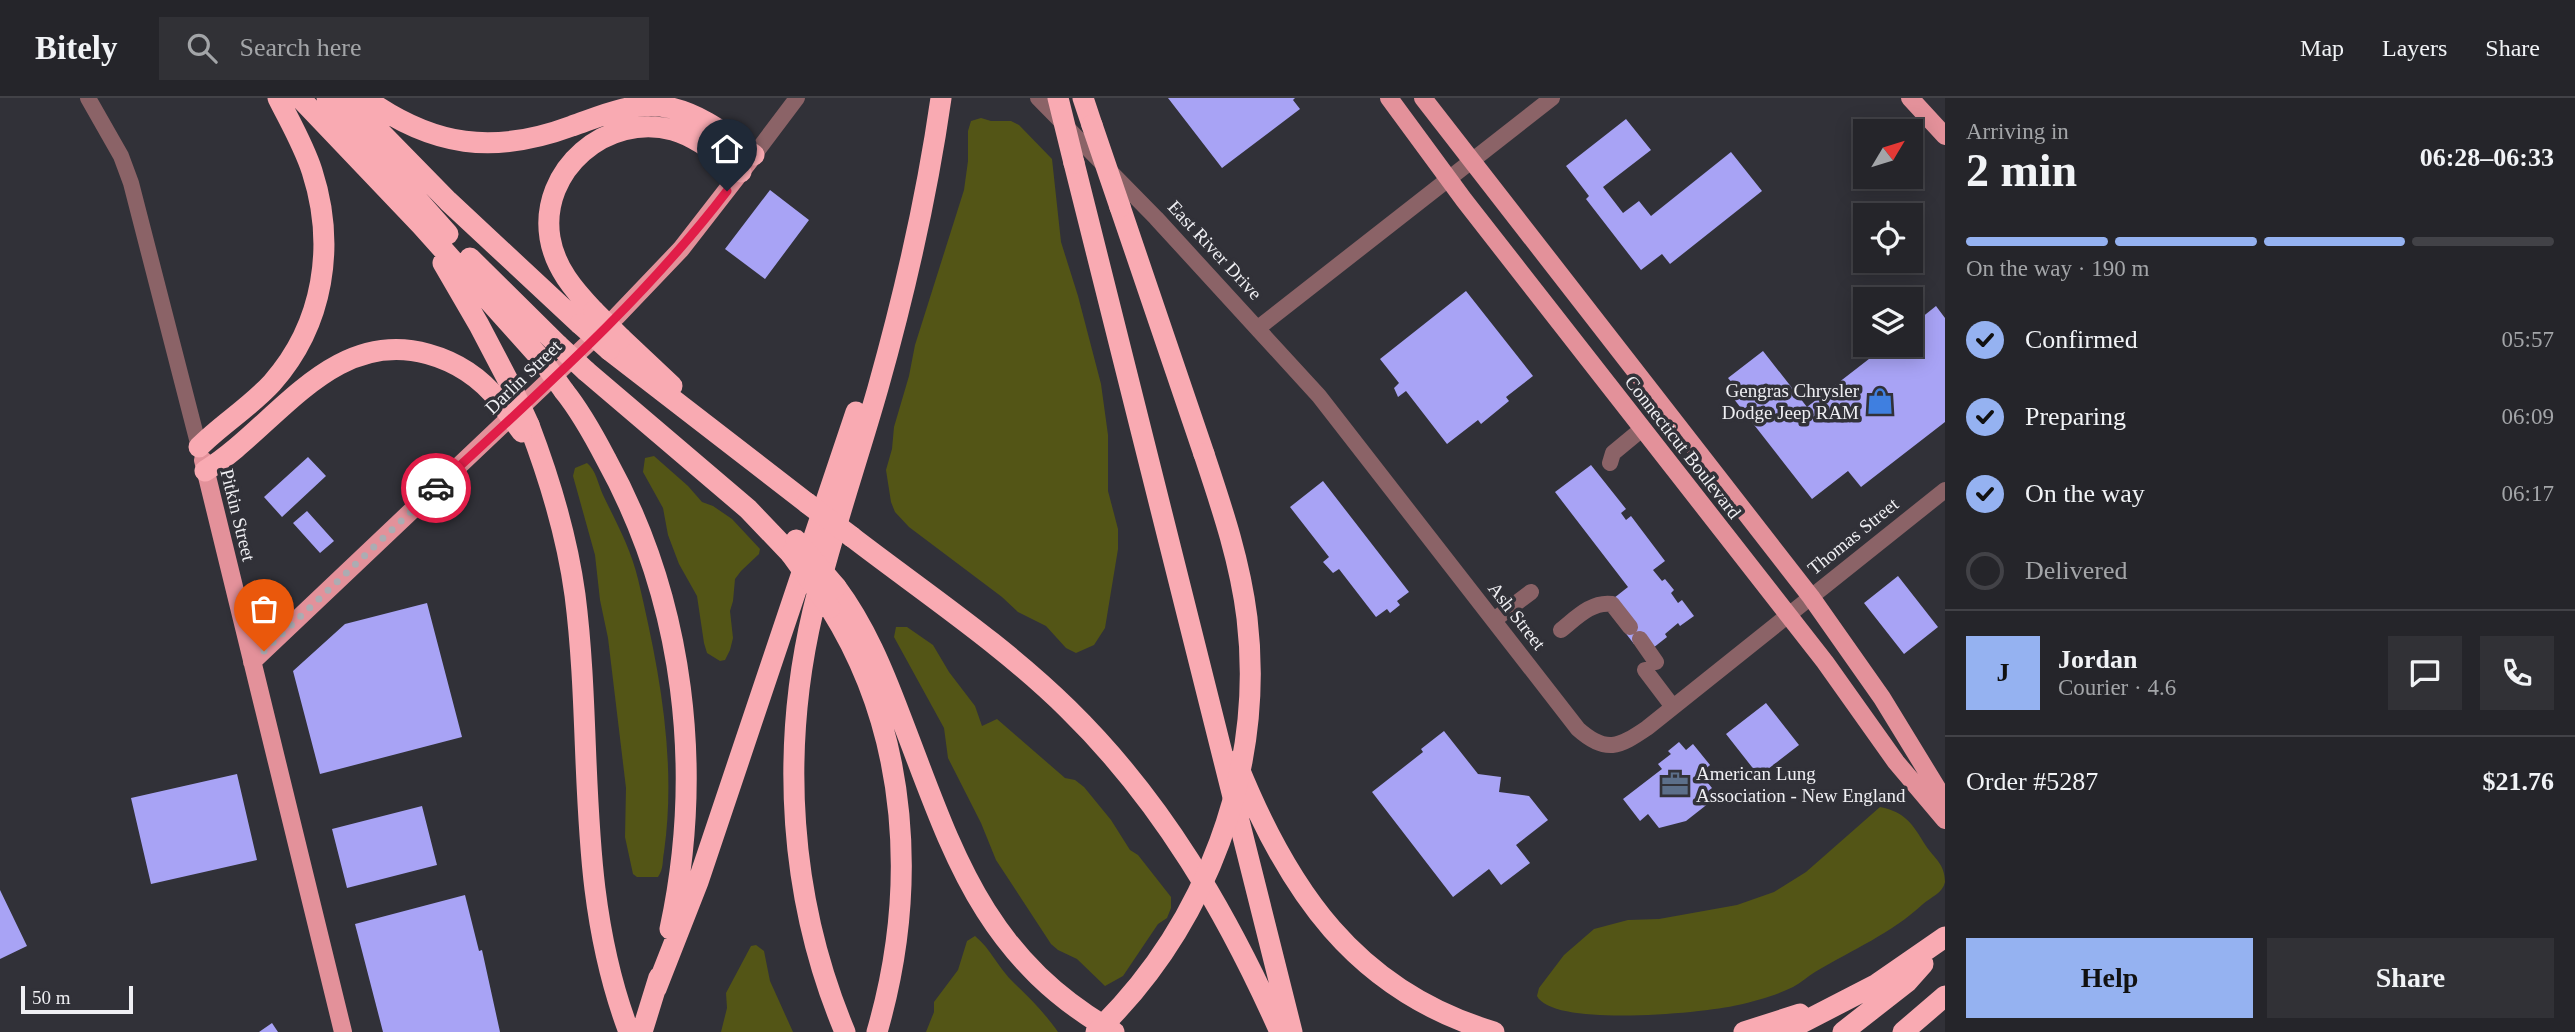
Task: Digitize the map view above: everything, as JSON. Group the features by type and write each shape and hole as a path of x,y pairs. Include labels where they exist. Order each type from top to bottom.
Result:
{"highway":[{"path":"199,447 255,400 280,373 305,332 321,285 325,241 318,193 305,153 278,98"},
{"path":"300,98 421,225 542,360 600,447 636,522 664,604 681,689 687,760 684,837 673,914 656,989"},
{"path":"327,98 482,271 558,345 669,442 738,491 836,587 856,616 879,662 950,845 979,903 1007,943 1048,985 1083,1013 1114,1032"},
{"path":"347,98 455,207 587,317 735,449 1039,683 1074,715 1120,765 1161,816 1199,873 1242,950 1280,1032"},
{"path":"365,98 422,131 447,139 485,144 534,139 623,109 659,106 702,120 754,155"},
{"path":"845,1032 822,969 808,914 797,840 793,761 797,701 817,595 905,288 922,211 941,98"},
{"path":"1058,98 1292,1032"},
{"path":"1083,98 1233,547 1247,619 1250,682 1242,758 1234,798 1219,846 1192,905 1169,944 1146,976 1096,1032"},
{"path":"587,317 553,250 550,232 550,211 556,188 566,169 579,154 596,141 615,132 636,127 657,127 692,138 741,172"},
{"path":"421,225 480,325 505,394 538,449 562,527 574,587 581,665 587,816 593,888 608,965 629,1032"},
{"path":"642,1032 702,869 838,469 881,332 905,288"},
{"path":"205,471 234,451 314,380 341,363 366,353 406,350 441,358 505,394"},
{"path":"794,547 849,642 869,684 892,763 898,796 901,838 899,918 889,984 877,1032"},
{"path":"1206,692 1271,842 1297,886 1320,916 1361,958 1408,993 1452,1016 1494,1032"},
{"path":"1784,1032 1886,979 1940,941"},
{"path":"1843,1032 1910,979 1940,941"},
{"path":"822,969 857,1032"},
{"path":"1744,1032 1886,979"},
{"path":"1903,1032 1945,996"}],"main road":[{"name":"Connecticut Boulevard","path":"1389,98 1448,179 1788,615 1896,762 1945,820"},
{"name":"Connecticut Boulevard","path":"1423,98 1811,597 1882,698 1945,801"},
{"path":"1910,98 1945,136"},
{"name":"Darlin Street","path":"252,662 617,316 681,249 754,155"},
{"name":"Pitkin Street","path":"199,447 343,1032"}],"street":[{"name":"Pitkin Street","path":"88,98 121,156 131,183 199,447"},
{"name":"Darlin Street","path":"754,155 797,98"},
{"name":"East River Drive","path":"1038,98 1098,157 1258,328 1552,98"},
{"name":"Ash Street","path":"1258,328 1319,396 1578,729 1593,741 1612,746 1627,741 1788,615"},
{"path":"1610,463 1613,453 1642,429"},
{"name":"Thomas Street","path":"1788,615 1945,490"},
{"path":"1494,620 1531,592"},
{"path":"1560,630 1602,602 1612,604 1635,633 1673,707"}],"shaded area":[{"path":"981,118 1011,121 1019,125 1052,159 1061,242 1101,384 1108,435 1108,491 1118,529 1118,549 1105,628 1094,645 1076,653 1066,648 1046,626 1018,612 909,527 895,512 891,502 886,470 894,427 915,345 964,190 968,131 971,121"},
{"path":"654,456 702,502 732,519 760,549 759,554 735,579 730,611 733,638 725,660 720,661 707,653 697,596 679,564 668,535 663,508 643,472 645,458"},
{"path":"587,463 595,473 635,568 659,680 668,783 664,852 658,877 637,877 633,874 625,837 626,788 608,638 595,555 573,476 575,468"},
{"path":"896,627 907,627 933,645 949,672 975,706 982,726 997,719 1065,778 1075,780 1084,787 1111,820 1130,850 1138,855 1171,897 1167,918 1158,924 1123,976 1105,986 1077,959 1051,944 996,860 981,823 948,758 944,728 894,637"},
{"path":"1880,807 1903,816 1913,826 1941,866 1945,876 1944,886 1898,924 1793,987 1738,1005 1631,1016 1571,1012 1549,1006 1537,996 1539,988 1564,955 1594,929 1628,920 1659,919 1737,905 1774,892 1806,872"},
{"path":"975,936 1058,1032 926,1032 934,1012 934,1002 958,970 967,941"},
{"path":"756,945 764,951 770,981 793,1032 721,1032 727,1008 726,993 751,946"}],"building":[{"path":"1168,98 1295,98 1293,100 1300,109 1222,168"},
{"path":"1626,119 1651,150 1603,187 1623,213 1639,201 1651,216 1731,152 1762,191 1670,264 1662,254 1641,270 1586,199 1589,196 1566,166"},
{"path":"770,190 809,220 765,279 725,249"},
{"path":"1466,291 1533,376 1506,397 1509,401 1481,424 1478,420 1447,444 1406,391 1398,397 1394,388 1399,383 1380,359"},
{"name":"Gengras Chrysler Dodge Jeep RAM","path":"1936,306 1945,318 1945,422 1861,487 1848,471 1812,499 1730,394 1737,389 1728,378 1763,351 1807,407 1872,357 1923,357 1923,316"},
{"path":"308,457 326,476 282,517 264,497"},
{"path":"1591,465 1626,509 1621,513 1626,520 1631,516 1665,561 1653,570 1674,590 1671,593 1678,603 1682,600 1694,616 1680,626 1678,623 1665,634 1667,637 1653,648 1644,636 1634,644 1624,631 1614,598 1628,587 1555,492"},
{"path":"1323,481 1409,592 1397,601 1400,605 1390,613 1387,609 1376,617 1339,569 1333,573 1323,562 1329,557 1290,507"},
{"path":"307,511 334,541 320,553 293,523"},
{"path":"1898,576 1938,627 1904,654 1864,603"},
{"path":"427,603 462,737 320,774 293,671 345,624"},
{"path":"1766,703 1799,745 1759,776 1726,734"},
{"path":"1444,731 1478,774 1501,777 1499,792 1529,796 1548,820 1516,845 1530,863 1501,885 1489,869 1453,897 1372,792 1423,752 1421,749"},
{"name":"American Lung Association - New England","path":"1679,742 1686,750 1693,744 1710,765 1696,777 1699,780 1703,777 1712,788 1708,791 1714,799 1686,821 1659,828 1648,814 1640,821 1623,799 1662,769 1658,764 1671,754 1668,751"},
{"path":"237,774 257,860 151,884 131,798"},
{"path":"422,806 437,865 347,888 332,829"},
{"path":"0,890 27,946 0,959"},
{"path":"465,895 479,951 482,950 500,1032 383,1032 355,924"},
{"path":"272,1023 278,1032 259,1032"}],"way so far":[{"path":"264,651 436,488"}],"place":[{"name":"Gengras Chrysler Dodge Jeep RAM","path":"1880,401"},
{"name":"American Lung Association - New England","path":"1675,784"}],"route":[{"path":"436,488 617,316 681,249 727,191"}]}
